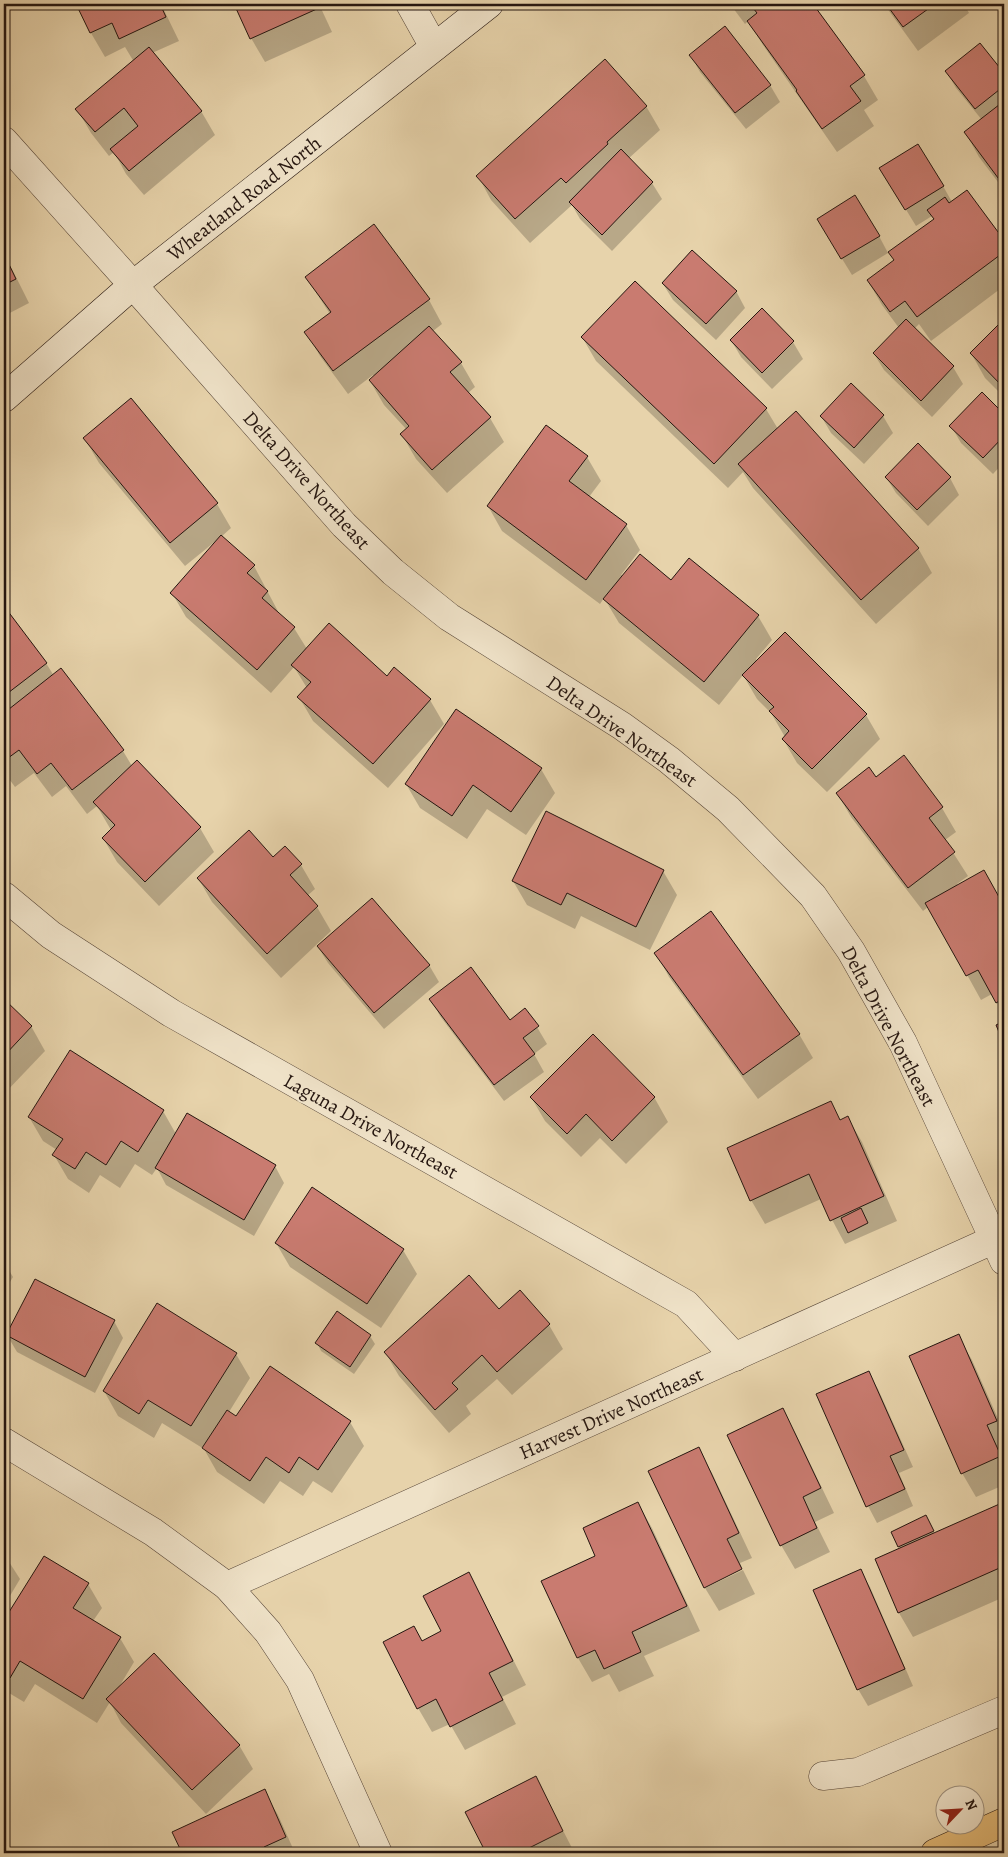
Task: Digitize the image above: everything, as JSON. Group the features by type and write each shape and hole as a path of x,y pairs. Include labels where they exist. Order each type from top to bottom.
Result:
{"main road":[{"path":"935,1853 1004,1822"}],"street":[{"path":"410,4 434,47"},
{"name":"Wheatland Road North","path":"4,398 133,285 489,4"},
{"name":"Delta Drive Northeast","path":"4,141 344,525 393,572 449,617 622,726 669,760 728,809 813,896 851,951 903,1044 999,1250"},
{"name":"Laguna Drive Northeast","path":"4,896 52,935 171,1013 686,1304 735,1357"},
{"name":"Harvest Drive Northeast","path":"227,1586 735,1357 999,1250"},
{"path":"4,1442 153,1532 227,1586 268,1632 300,1680 378,1853"},
{"path":"823,1776 858,1772 1004,1710"}],"building":[{"path":"76,4 160,4 166,17 119,39 112,23 90,33"},
{"path":"234,4 317,4 319,8 250,39"},
{"path":"750,4 813,4 865,75 850,86 861,101 822,129 797,90 747,21 757,13"},
{"path":"886,4 935,4 903,27"},
{"path":"725,26 771,85 735,113 689,55"},
{"path":"980,43 1004,73 1004,86 975,109 945,71"},
{"path":"149,47 202,111 129,171 110,149 138,126 124,108 95,132 75,109"},
{"path":"605,59 647,106 566,183 561,178 515,219 476,176"},
{"path":"1004,101 1004,186 964,132"},
{"path":"918,144 944,186 905,210 879,168"},
{"path":"621,149 653,182 602,235 569,202"},
{"path":"967,190 1004,240 1004,252 917,317 905,301 890,312 867,280 894,260 888,252 934,219 927,210 945,197 949,203"},
{"path":"855,195 880,236 841,259 817,219"},
{"path":"374,224 430,299 333,371 304,332 331,312 305,277"},
{"path":"692,250 737,291 706,324 662,283"},
{"path":"4,254 16,279 4,285"},
{"path":"635,281 767,408 714,464 581,337"},
{"path":"762,308 794,341 762,373 730,340"},
{"path":"906,319 954,366 921,401 873,353"},
{"path":"1004,319 1004,388 970,353"},
{"path":"429,326 462,362 450,372 491,417 432,470 400,434 409,426 369,380"},
{"path":"851,383 884,415 854,448 820,416"},
{"path":"982,392 1004,414 1004,436 983,458 949,426"},
{"path":"131,398 218,503 170,543 83,438"},
{"path":"796,411 919,548 861,600 738,464"},
{"path":"546,425 588,456 569,481 627,524 586,580 487,506"},
{"path":"918,443 951,477 917,510 885,477"},
{"path":"221,535 255,565 247,573 268,591 262,598 295,627 257,670 170,593"},
{"path":"640,554 671,580 689,558 759,615 704,682 603,599"},
{"path":"4,606 47,663 4,696"},
{"path":"329,623 387,676 394,667 431,699 373,764 297,697 311,682 291,665"},
{"path":"785,632 867,714 812,769 782,739 789,731 769,711 774,707 742,675"},
{"path":"61,668 124,750 72,790 51,763 37,774 19,750 4,761 4,713"},
{"path":"456,709 542,768 511,812 473,785 452,816 405,784"},
{"path":"904,755 943,807 929,818 955,852 908,888 836,793 869,767 876,777"},
{"path":"137,760 201,827 145,882 102,838 115,825 93,802"},
{"path":"546,811 664,870 636,927 567,893 561,905 512,881"},
{"path":"249,830 273,857 285,846 302,864 290,875 318,906 267,954 197,878"},
{"path":"984,870 1004,906 1004,998 996,1003 978,970 966,976 925,903"},
{"path":"372,898 430,965 374,1013 317,946"},
{"path":"711,911 800,1034 743,1075 654,953"},
{"path":"471,967 510,1020 525,1008 539,1026 523,1038 535,1054 494,1085 429,999"},
{"path":"4,999 32,1026 4,1056"},
{"path":"1004,1021 1004,1044 996,1025"},
{"path":"593,1034 655,1097 612,1141 586,1114 567,1134 530,1097"},
{"path":"70,1050 164,1110 138,1152 121,1141 106,1165 86,1152 75,1169 52,1155 63,1139 28,1117"},
{"path":"831,1101 840,1120 848,1116 884,1196 830,1221 809,1174 750,1201 727,1148"},
{"path":"187,1113 276,1165 244,1220 155,1168"},
{"path":"312,1187 404,1249 367,1304 275,1243"},
{"path":"861,1208 868,1223 848,1233 841,1218"},
{"path":"469,1275 499,1309 520,1290 550,1324 497,1372 482,1355 452,1383 458,1389 435,1410 384,1352"},
{"path":"35,1279 115,1320 85,1377 6,1335"},
{"path":"157,1303 237,1353 191,1426 148,1400 139,1414 103,1391"},
{"path":"337,1311 371,1335 350,1367 315,1343"},
{"path":"959,1334 997,1421 987,1425 1001,1456 961,1474 909,1356"},
{"path":"270,1366 351,1421 318,1470 299,1457 289,1473 266,1457 250,1481 202,1448 227,1410 236,1416"},
{"path":"869,1371 904,1450 890,1456 905,1489 866,1507 816,1394"},
{"path":"783,1408 821,1488 803,1497 817,1528 780,1546 727,1435"},
{"path":"699,1447 739,1533 727,1539 742,1569 704,1588 648,1471"},
{"path":"638,1502 687,1606 632,1632 641,1652 604,1669 595,1650 577,1658 541,1581 595,1556 583,1528"},
{"path":"1004,1502 1004,1566 898,1613 875,1559"},
{"path":"926,1515 934,1531 898,1547 891,1532"},
{"path":"44,1556 89,1583 73,1608 121,1637 83,1699 20,1661 10,1678 4,1675 4,1620"},
{"path":"861,1569 905,1669 857,1690 813,1590"},
{"path":"469,1572 513,1661 489,1673 503,1700 450,1727 436,1699 417,1709 383,1642 414,1626 422,1641 441,1631 423,1596"},
{"path":"154,1653 240,1745 192,1790 106,1699"},
{"path":"536,1776 563,1831 519,1853 486,1853 465,1812"},
{"path":"265,1789 286,1837 264,1847 267,1853 182,1853 172,1832"}]}
